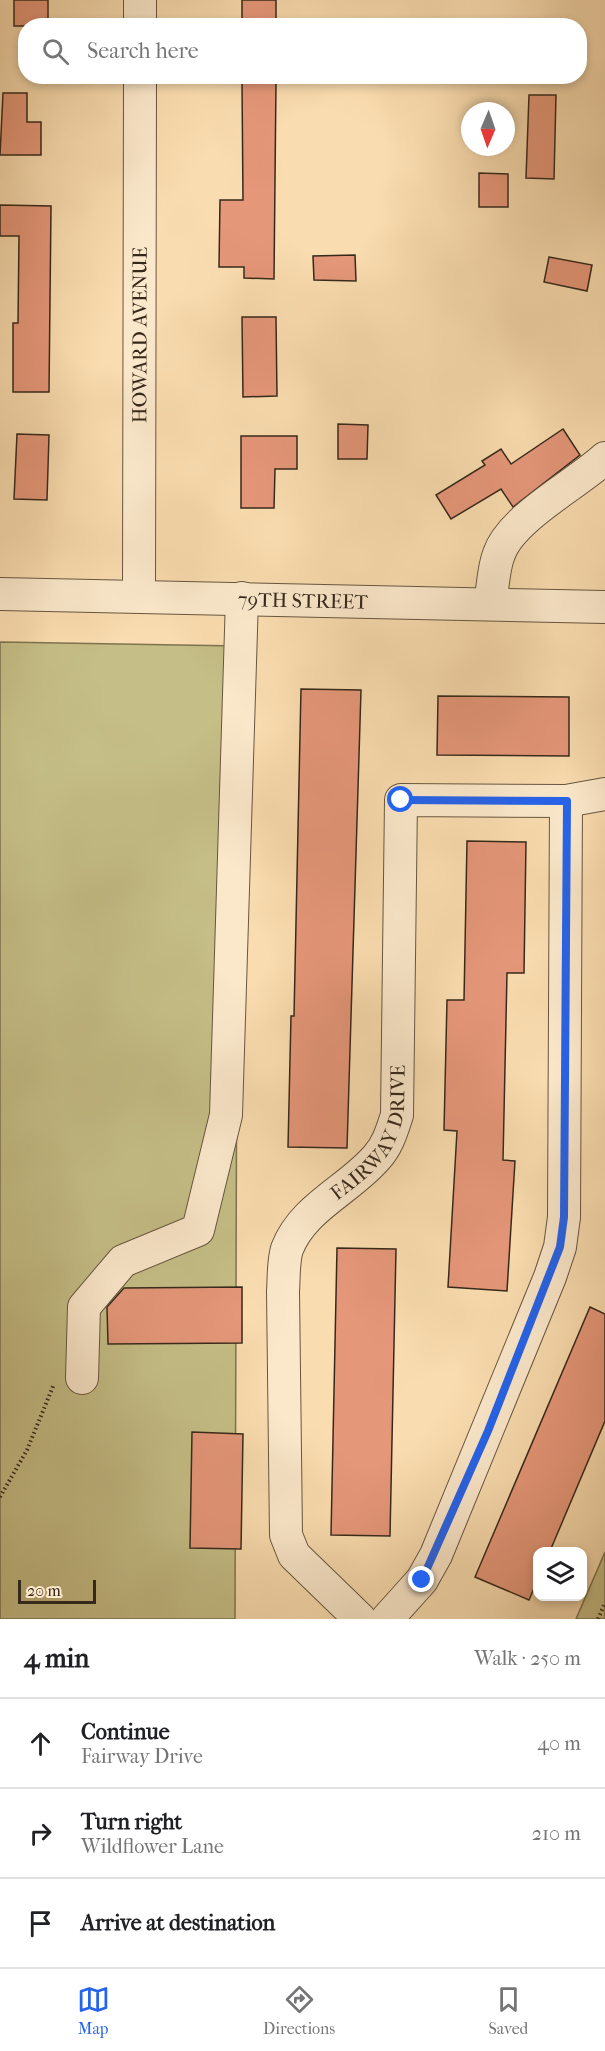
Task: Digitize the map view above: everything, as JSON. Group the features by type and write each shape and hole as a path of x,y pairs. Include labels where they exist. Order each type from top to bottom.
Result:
{"street":[{"path":"140,0 140,18"},
{"name":"HOWARD AVENUE","path":"139,595 140,84"},
{"path":"490,604 499,553 508,538 539,507 605,458"},
{"name":"79TH STREET","path":"0,594 139,595 605,607"},
{"path":"82,1378 84,1306 123,1261 198,1230 226,1115 242,598"},
{"name":"FAIRWAY DRIVE","path":"360,1619 294,1555 286,1535 283,1291 286,1253 294,1234 306,1218 377,1158 389,1139 397,1115 401,800 567,801 605,794"},
{"path":"387,1619 422,1580 436,1555 550,1278 560,1247 564,1217 567,801"}],"path":[{"path":"598,1619 605,1603"}],"shaded area":[{"path":"0,642 238,646 235,1619 0,1619"},
{"path":"605,1552 605,1619 576,1619 584,1601 587,1601 587,1594"}],"building":[{"path":"14,0 48,0 48,18 18,18 18,26 14,26"},
{"path":"242,0 276,0 276,18 242,18"},
{"path":"242,84 276,84 274,279 244,278 244,267 219,267 220,200 243,200"},
{"path":"3,93 27,93 27,122 41,122 41,155 0,155"},
{"path":"529,95 556,95 554,179 526,178"},
{"path":"479,173 508,174 508,207 479,207"},
{"path":"0,205 51,206 49,392 13,392 13,323 18,323 19,236 0,236"},
{"path":"355,255 356,281 314,280 313,256"},
{"path":"549,257 592,265 587,291 544,282"},
{"path":"242,317 276,317 277,396 243,397"},
{"path":"338,424 368,425 367,459 338,459"},
{"path":"563,429 580,455 513,507 501,489 451,519 436,495 485,465 482,461 501,449 511,464"},
{"path":"17,434 49,435 47,500 14,499"},
{"path":"241,436 297,436 297,469 275,469 274,508 241,508"},
{"path":"301,689 361,690 347,1148 288,1147 291,1016 294,1016"},
{"path":"438,696 569,697 569,756 437,755"},
{"path":"467,841 526,842 524,973 507,973 503,1160 515,1161 507,1291 448,1287 457,1131 444,1130 447,1000 464,1000"},
{"path":"337,1248 396,1249 390,1536 331,1535"},
{"path":"242,1287 242,1343 108,1344 107,1307 124,1288"},
{"path":"590,1307 605,1314 605,1421 552,1547 533,1547 533,1590 529,1600 475,1577"},
{"path":"192,1432 243,1434 241,1549 190,1548"}],"route":[{"path":"401,800 567,801 564,1217 560,1247 550,1278 488,1431 436,1555 422,1580"}]}
